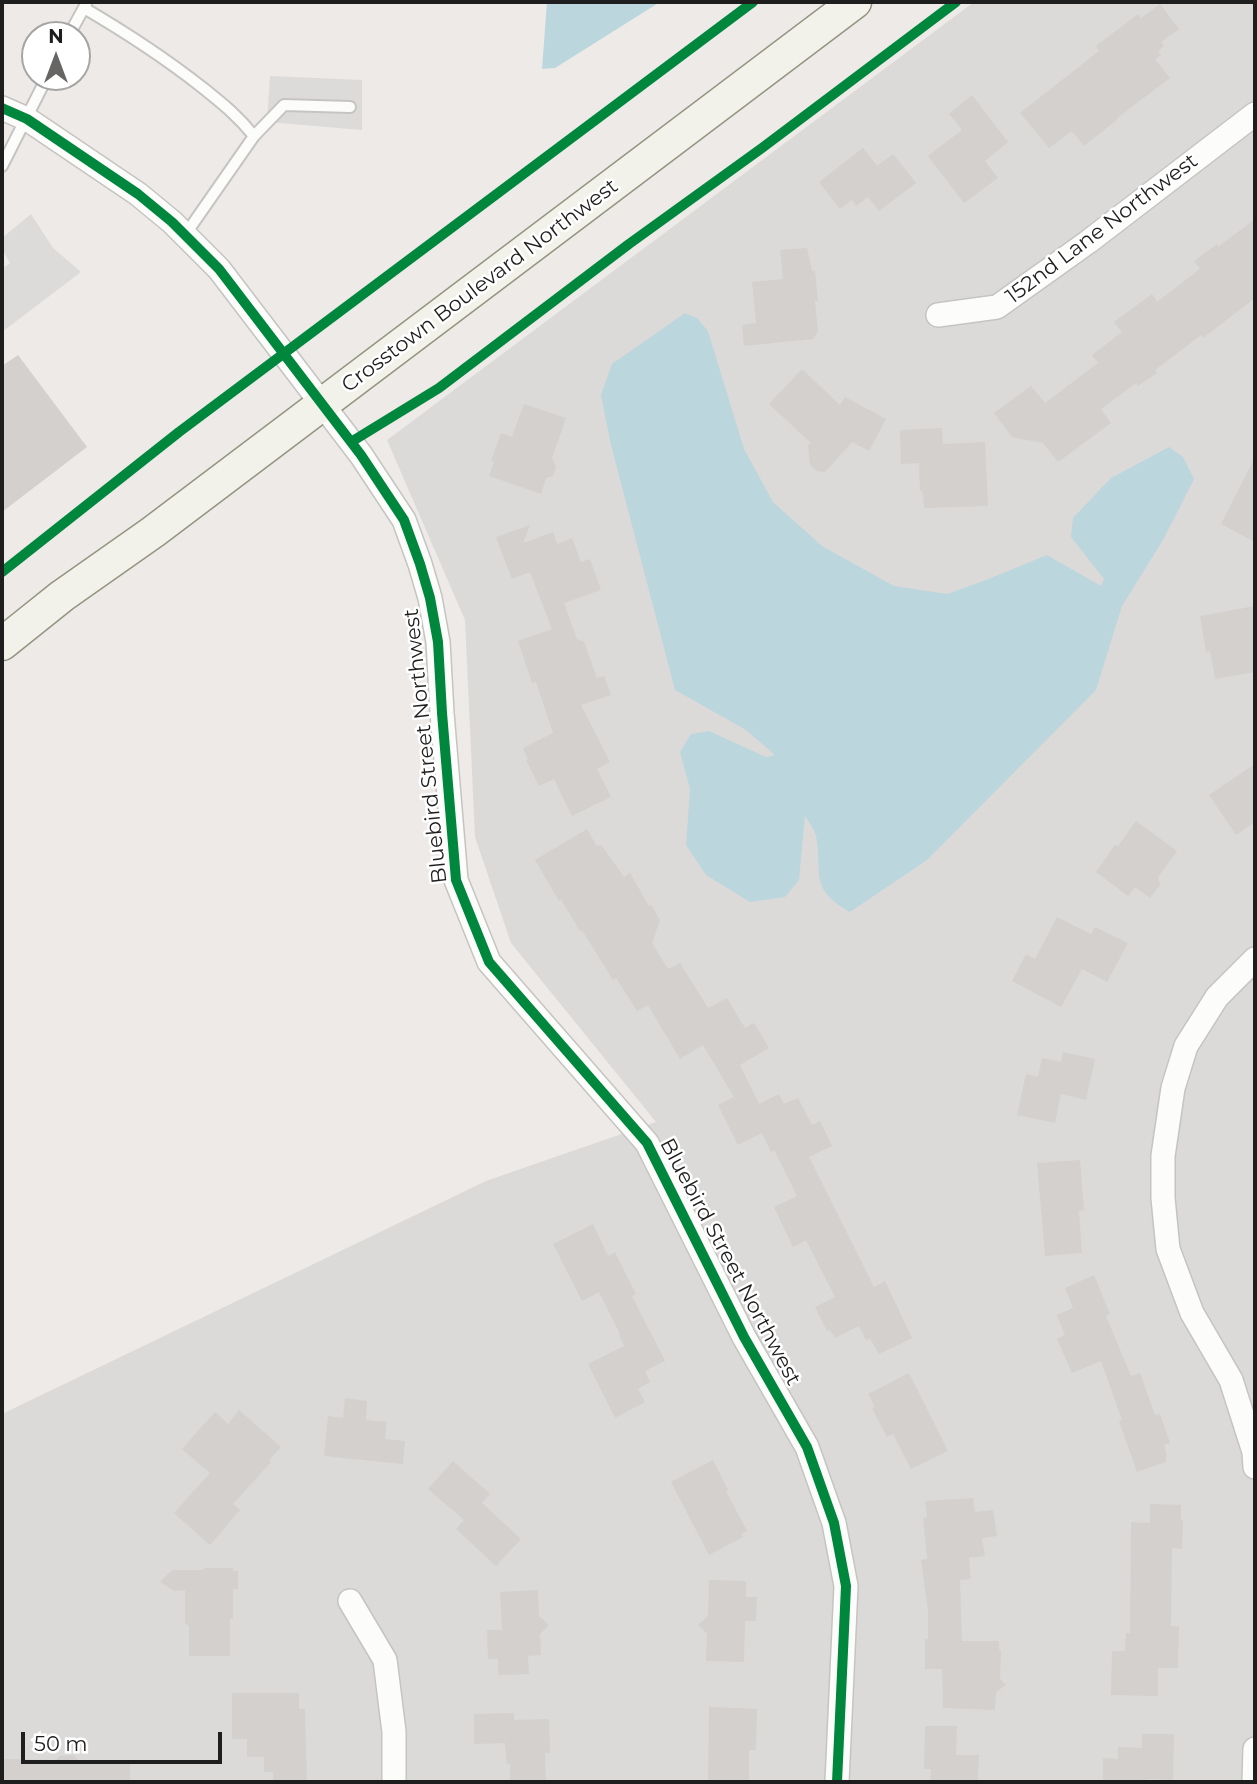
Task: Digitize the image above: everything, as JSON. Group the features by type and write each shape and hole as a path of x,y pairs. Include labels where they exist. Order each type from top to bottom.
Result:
{"street":[{"name":"Crosstown Boulevard Northwest","path":"2,644 62,596 153,532 855,2"},
{"name":"Bluebird Street Northwest","path":"2,108 27,120 138,194 219,269 361,455 404,520 430,598 438,642 456,880 489,962 647,1143 744,1337 807,1447 834,1523 846,1586 837,1782"},
{"name":"152nd Lane Northwest","path":"938,315 998,306 1088,242 1255,114"},
{"path":"1255,958 1217,997 1186,1046 1173,1088 1163,1156 1163,1198 1168,1249 1192,1313 1231,1380 1254,1452 1255,1467"},
{"path":"350,1601 385,1660 394,1732 394,1782"},
{"path":"1254,1782 1255,1749"}],"lane":[{"path":"76,21 85,5 187,75 240,119 254,136"},
{"path":"2,166 40,91"},
{"path":"185,235 254,136 284,105 350,107"}],"shaded area":[{"path":"974,2 1255,2 1255,1782 2,1782 2,1414 486,1181 656,1122 511,943 475,837 465,620 387,440"},
{"path":"270,76 362,80 362,130 267,122"},
{"path":"31,214 53,248 81,272 2,332 2,269 10,263 2,249 2,238"}],"water":[{"path":"547,2 660,2 555,68 542,69"},
{"path":"685,313 697,318 708,331 744,449 773,502 822,546 894,586 947,594 1047,555 1101,586 1104,579 1071,537 1073,518 1111,478 1169,447 1183,457 1194,479 1163,540 1122,606 1096,690 927,860 850,912 828,895 823,887 816,836 805,816 799,880 785,897 750,902 706,875 686,845 690,789 680,752 691,734 709,731 766,757 775,755 746,730 675,690 611,445 601,395 612,364"}],"building":[{"path":"1160,4 1179,29 1161,42 1164,46 1158,51 1161,55 1155,59 1170,78 1084,146 1072,131 1049,148 1020,113 1099,51 1096,46 1138,14 1141,18"},
{"path":"972,95 1008,142 985,161 998,178 964,203 928,156 962,130 949,114"},
{"path":"863,148 877,166 893,154 916,183 879,211 868,197 856,206 852,200 840,209 819,182"},
{"path":"1255,219 1255,298 1155,370 1157,373 1138,386 1136,383 1101,409 1111,423 1058,462 1043,443 1012,437 994,413 1031,386 1045,403 1098,363 1092,355 1122,332 1114,322 1152,294 1157,302 1200,269 1194,261"},
{"path":"807,248 812,271 815,271 818,301 815,301 818,331 813,339 744,346 742,325 756,323 752,282 783,279 780,250"},
{"path":"18,355 87,447 2,512 2,366"},
{"path":"802,369 840,405 845,397 886,419 869,451 852,442 825,472 816,471 810,465 808,445 811,443 769,404"},
{"path":"524,404 566,418 552,458 556,467 553,476 546,478 541,494 489,476 494,462 491,461 501,433 512,437"},
{"path":"942,428 943,444 985,442 988,506 924,508 919,463 901,464 900,430"},
{"path":"1255,457 1255,542 1221,524"},
{"path":"530,525 523,543 553,532 557,544 572,538 581,562 590,559 601,590 564,603 577,639 584,642 597,678 604,676 611,695 581,705 610,762 597,769 611,797 572,816 554,779 539,786 523,748 553,733 536,682 532,683 518,641 552,629 530,572 512,579 496,537"},
{"path":"1255,606 1255,672 1215,679 1210,651 1206,652 1200,616"},
{"path":"1255,764 1255,822 1236,835 1209,795"},
{"path":"1136,821 1177,851 1158,877 1160,885 1150,898 1135,887 1128,896 1096,872"},
{"path":"587,829 596,845 602,846 624,877 630,873 660,920 652,943 668,969 680,963 708,1008 727,998 745,1028 754,1023 769,1048 740,1065 759,1104 779,1094 784,1104 798,1098 812,1125 820,1121 832,1146 809,1157 874,1287 885,1281 912,1338 879,1354 870,1338 866,1340 859,1326 835,1338 830,1330 827,1331 815,1307 835,1297 806,1240 793,1247 774,1207 797,1196 774,1150 771,1152 762,1133 738,1145 718,1105 734,1097 703,1045 680,1059 648,1005 637,1011 616,978 613,980 561,899 559,901 535,860"},
{"path":"1057,917 1091,934 1095,927 1128,943 1107,982 1082,969 1061,1007 1012,981 1026,954 1035,959"},
{"path":"1063,1052 1095,1059 1086,1100 1061,1094 1055,1123 1017,1115 1026,1074 1038,1077 1042,1058 1061,1062"},
{"path":"1080,1160 1084,1210 1079,1211 1082,1253 1045,1256 1037,1163"},
{"path":"593,1224 608,1256 615,1252 636,1294 632,1296 665,1361 645,1371 650,1382 638,1389 645,1402 615,1418 588,1364 624,1346 620,1334 599,1292 582,1301 553,1244"},
{"path":"1094,1275 1110,1314 1106,1316 1131,1376 1140,1373 1155,1415 1160,1414 1170,1443 1164,1445 1166,1462 1137,1472 1101,1361 1072,1373 1057,1339 1065,1335 1057,1315 1073,1308 1065,1288"},
{"path":"909,1373 948,1451 911,1469 893,1434 887,1437 868,1394"},
{"path":"345,1398 367,1401 366,1420 387,1422 385,1439 405,1441 403,1464 324,1456 328,1416 343,1418"},
{"path":"239,1410 281,1447 233,1504 240,1510 210,1545 174,1513 210,1473 182,1449 215,1412 228,1424"},
{"path":"713,1460 747,1531 741,1534 743,1537 709,1555 671,1482"},
{"path":"453,1461 490,1494 482,1503 521,1539 496,1566 456,1529 464,1520 428,1489"},
{"path":"973,1498 975,1512 993,1510 997,1536 982,1538 985,1556 969,1558 971,1579 960,1580 962,1641 999,1641 1000,1679 1006,1685 996,1692 995,1710 943,1708 942,1669 925,1669 928,1611 921,1560 927,1559 923,1518 927,1517 925,1501"},
{"path":"1150,1504 1181,1505 1182,1549 1172,1548 1171,1626 1179,1626 1178,1668 1158,1668 1158,1696 1111,1695 1112,1651 1125,1651 1126,1633 1130,1633 1131,1522 1150,1523"},
{"path":"233,1568 233,1571 238,1571 238,1589 233,1589 233,1619 230,1619 230,1656 189,1656 185,1590 174,1591 160,1582 172,1570"},
{"path":"709,1580 746,1581 746,1597 757,1597 756,1621 745,1621 744,1662 706,1661 707,1634 698,1625 708,1616"},
{"path":"538,1590 539,1616 549,1625 540,1634 541,1655 528,1656 529,1674 498,1675 498,1659 488,1659 487,1630 502,1630 500,1592"},
{"path":"232,1693 299,1693 299,1709 305,1709 307,1782 273,1782 273,1772 264,1772 264,1757 247,1757 247,1739 232,1739"},
{"path":"709,1707 757,1709 756,1750 749,1750 749,1782 708,1782"},
{"path":"514,1713 514,1720 549,1719 550,1753 545,1753 546,1782 510,1782 510,1764 507,1764 505,1743 474,1744 474,1714"},
{"path":"925,1726 957,1726 956,1755 979,1755 978,1782 930,1782 931,1769 924,1769"},
{"path":"1142,1734 1174,1734 1173,1780 1103,1782 1103,1758 1118,1759 1118,1747 1142,1748"},
{"path":"73,1755 80,1762 130,1762 130,1782 2,1782 2,1759 56,1760 59,1756"}],"cycle path":[{"path":"2,572 179,432 753,2"},
{"path":"351,442 439,388 956,2"},
{"path":"2,108 27,119 138,194 172,222 219,269 361,455 404,520 430,598 438,642 456,880 489,962 647,1143 744,1337 807,1447 834,1523 846,1586 837,1782"}]}
